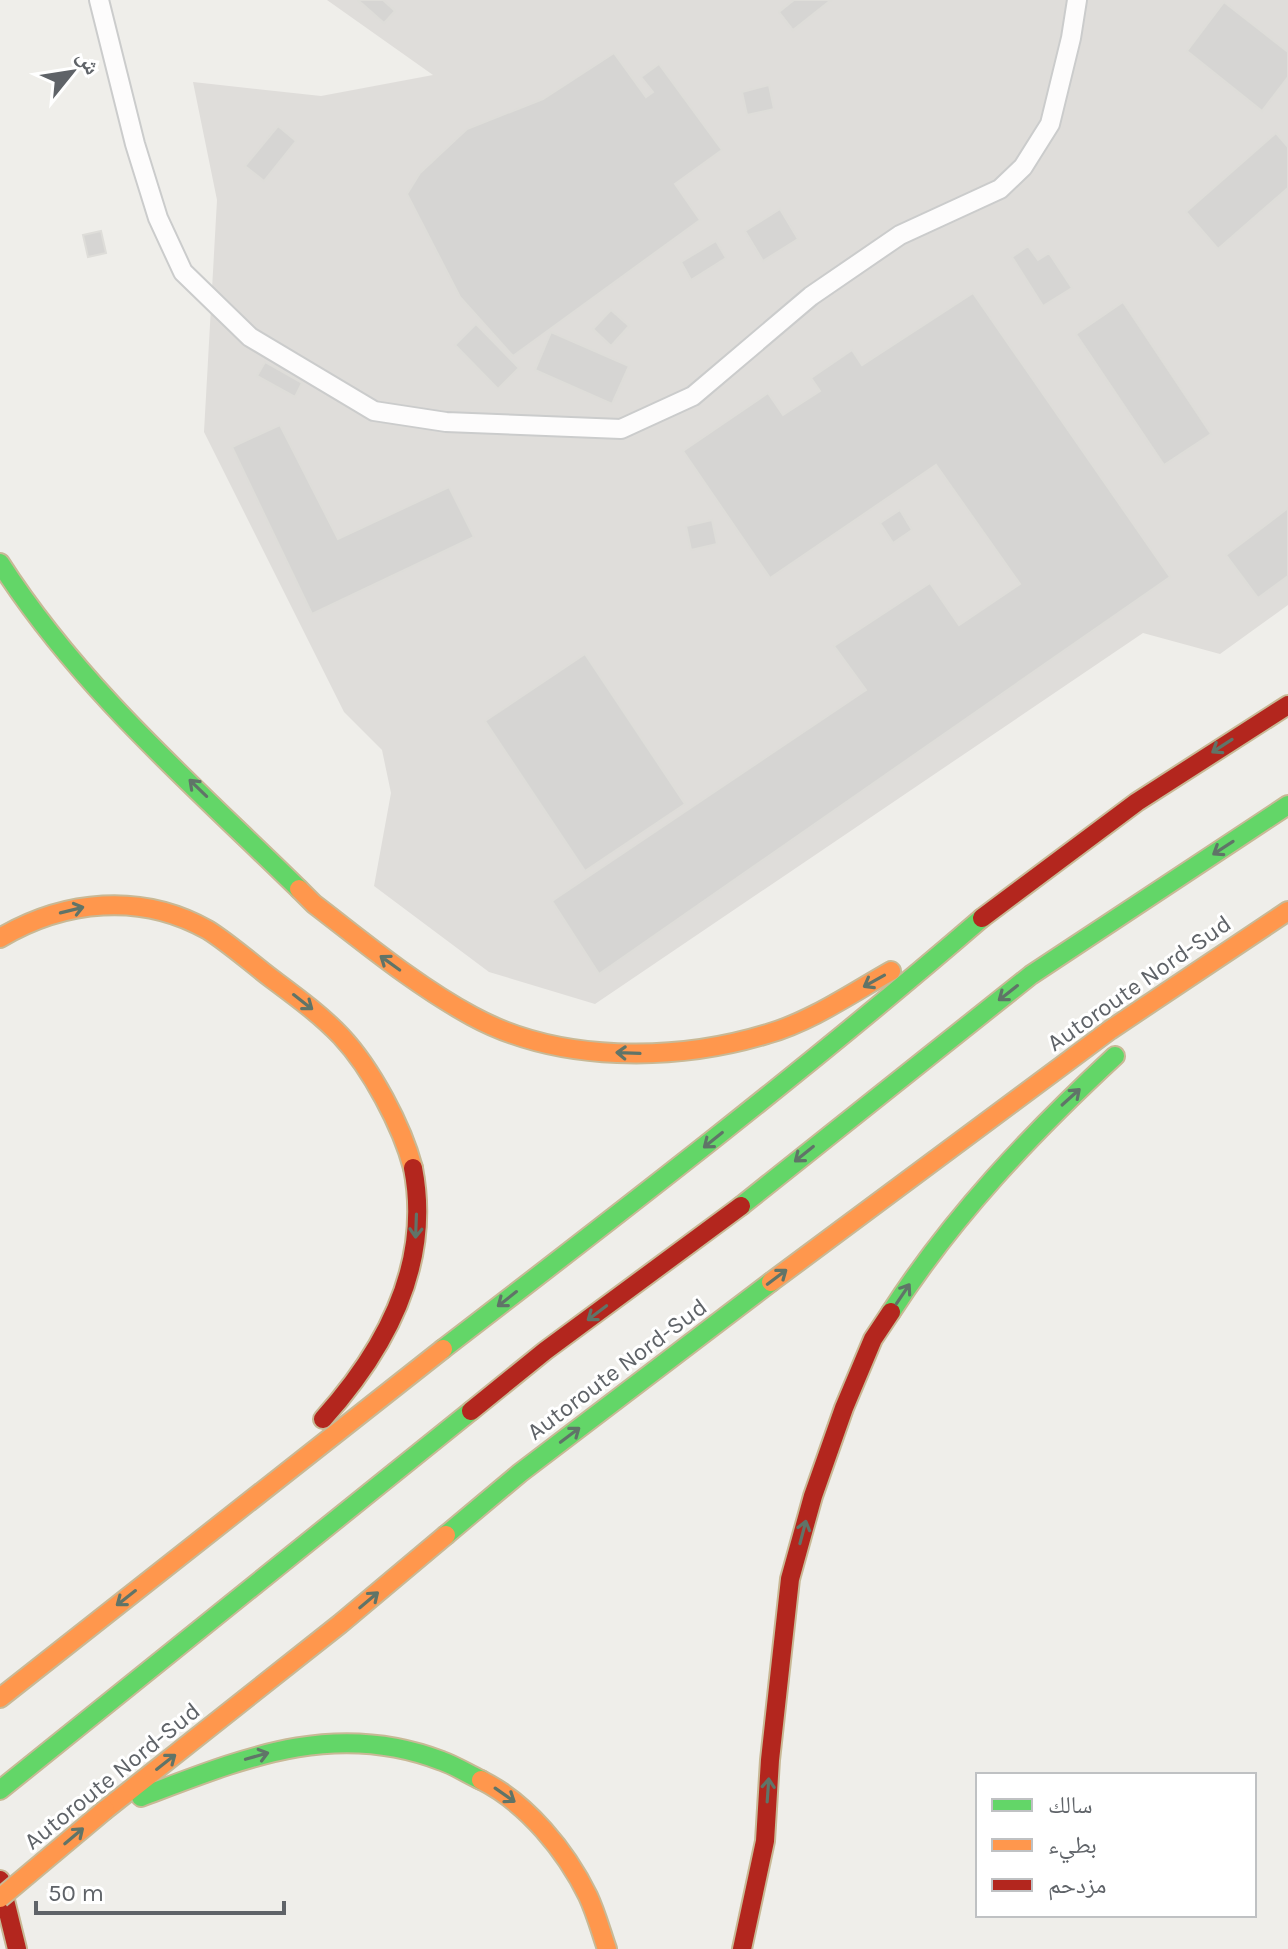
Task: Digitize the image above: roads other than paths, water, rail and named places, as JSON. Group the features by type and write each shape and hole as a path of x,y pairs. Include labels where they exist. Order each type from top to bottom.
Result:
{"highway":[{"path":"0,563 29,608 93,686 314,904 426,989 475,1018 532,1040 596,1052 659,1054 769,1034 807,1017 920,955 989,912"},
{"path":"0,1698 257,1498 341,1428 703,1148 865,1019 989,912 1137,802 1271,713 1288,705"},
{"path":"0,1790 545,1351 738,1208 1031,975 1288,805"},
{"path":"0,938 42,918 86,906 123,904 158,911 206,929 317,1014 352,1049 399,1131 415,1176 415,1259 401,1308 371,1361 330,1412 287,1456 200,1531 156,1575"},
{"name":"Autoroute Nord-Sud","path":"0,1898 105,1810 340,1624 520,1473 883,1196 1110,1030 1288,911"},
{"path":"1150,1026 1253,933"},
{"path":"761,1949 770,1760 790,1579 813,1496 844,1408 873,1339 905,1290 977,1196 1046,1120 1128,1045"},
{"path":"105,1810 239,1761 284,1748 329,1743 368,1744 428,1756 475,1774 518,1804 556,1841 583,1882 599,1916 607,1949"},
{"path":"742,1949 765,1841"},
{"path":"0,1880 17,1949"}],"lane":[{"path":"99,0 135,144 158,218 183,272 250,337 374,411 446,422 621,429 693,396 811,296 900,235 1000,189 1023,167 1050,124 1077,0"}]}
